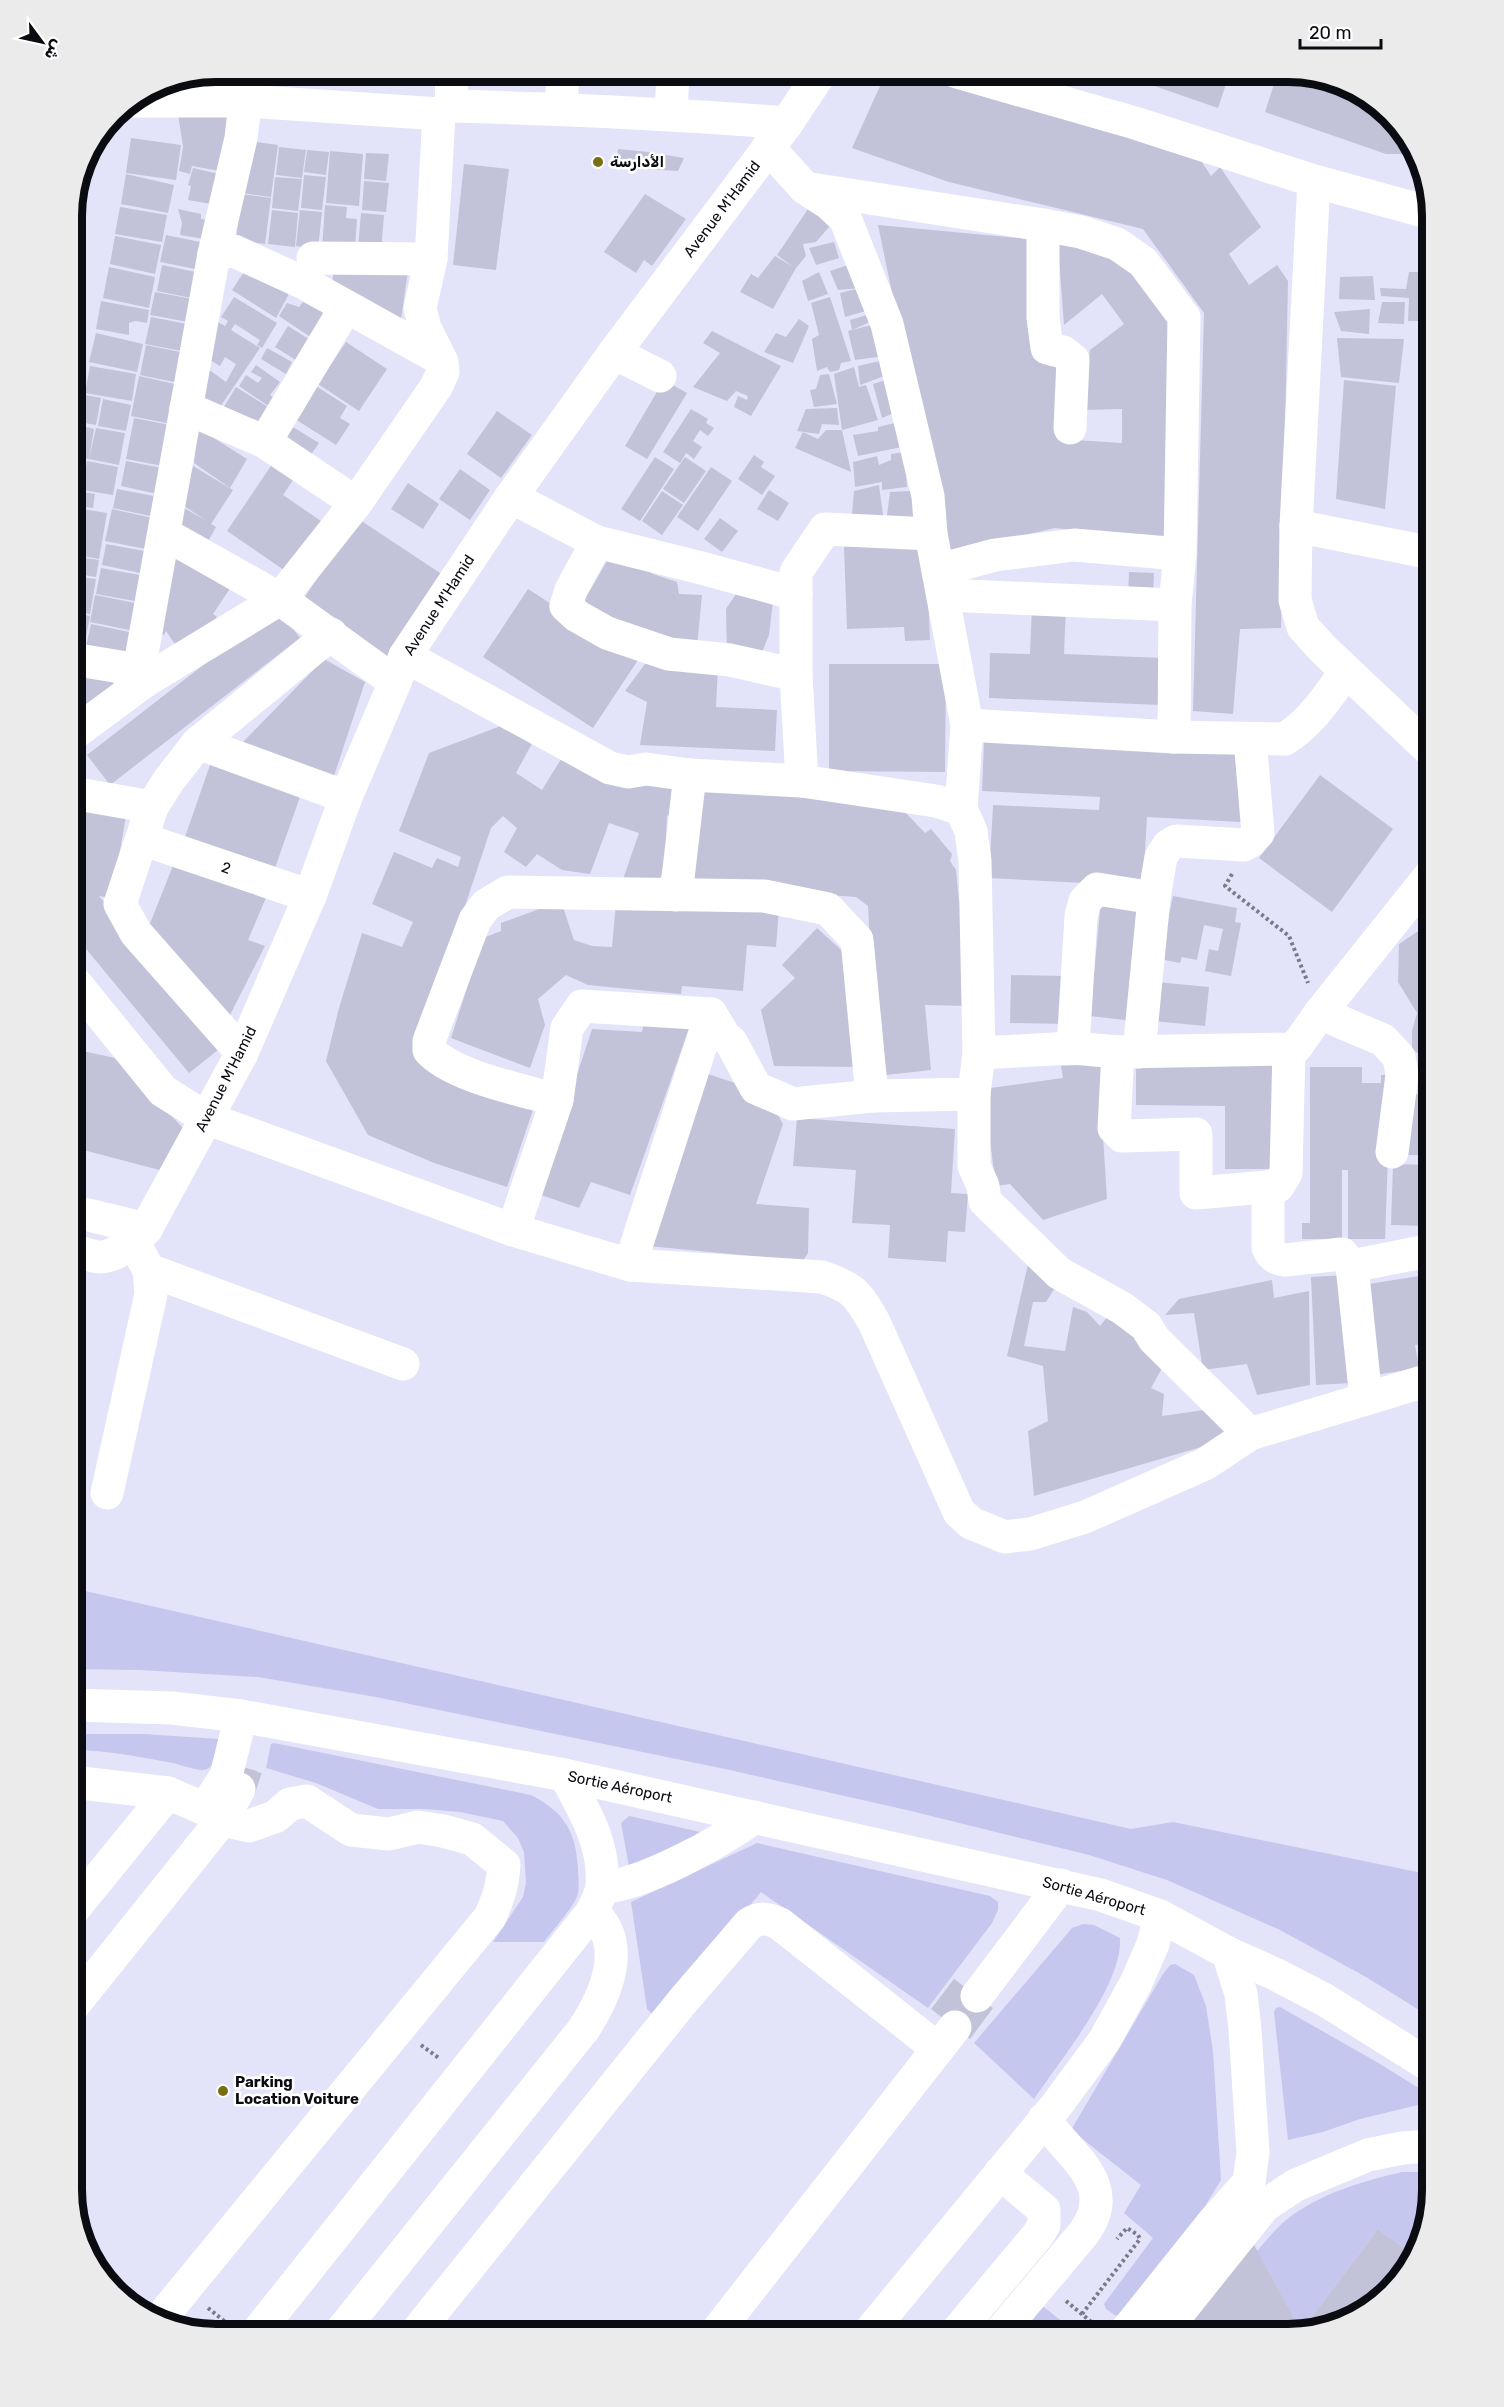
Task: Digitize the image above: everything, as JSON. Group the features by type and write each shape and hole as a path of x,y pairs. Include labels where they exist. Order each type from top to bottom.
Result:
{"street":[{"path":"83,726 142,675 280,598 356,503 436,387 443,372 425,328 420,308 431,259 445,110 450,83"},
{"path":"561,109 562,83"},
{"path":"671,114 672,83"},
{"name":"Avenue M'Hamid","path":"139,1236 242,1053 310,897 346,797 400,669 511,497 788,111 812,83"},
{"path":"995,83 1135,123 1314,181 1421,210"},
{"path":"142,675 186,408 224,252 248,87"},
{"path":"152,99 248,87 445,110 561,109 671,114 788,111 805,188 845,218 887,324 928,496 931,534 967,725 961,809 970,831 975,861 979,1053 974,1094 974,1166 983,1186 985,1201 1059,1273 1122,1308 1146,1326 1154,1339 1250,1434"},
{"path":"1314,181 1296,526 1295,600 1304,627 1346,671 1422,743"},
{"path":"805,188 1043,225 1081,232 1117,244 1143,262 1184,316 1180,554 1175,605 1174,737"},
{"path":"1043,225 1043,318 1047,348 1063,352 1073,360 1070,428"},
{"path":"224,252 309,271 431,259"},
{"path":"309,271 346,307 439,358"},
{"path":"265,442 346,307"},
{"path":"614,353 660,376"},
{"path":"186,408 265,442 356,503"},
{"path":"511,497 597,542 705,568 796,594"},
{"path":"1296,526 1422,551"},
{"path":"802,781 796,675 796,572 825,529 931,534"},
{"path":"165,534 280,598 330,634 610,768 628,772 646,769 690,775 802,781 936,801 961,809"},
{"path":"597,542 571,590 566,606 577,616 607,633 669,654 730,660 796,675"},
{"path":"941,583 995,555 1074,544 1180,554"},
{"path":"941,583 1175,605"},
{"path":"242,1053 136,933 120,904 152,807 198,742 330,634"},
{"path":"83,661 142,675"},
{"path":"967,725 1174,737 1285,739 1298,731 1310,719 1346,671"},
{"path":"1250,739 1258,833 1244,845 1176,841 1168,846 1161,857 1114,1128 1122,1136 1196,1134 1196,1193 1278,1186 1286,1173 1289,1049"},
{"path":"198,742 346,797"},
{"path":"676,895 690,775"},
{"path":"83,795 152,807"},
{"name":"2","path":"142,839 310,897"},
{"path":"979,1053 1073,1048 1128,1052 1296,1047 1320,1013 1422,886"},
{"path":"1073,1048 1081,916 1085,901 1097,889 1154,898"},
{"path":"557,1100 459,1070 437,1059 429,1050 429,1041 475,920 486,905 508,892 764,896 828,909 857,940 872,1096"},
{"path":"83,992 163,1091 206,1118 513,1230 630,1265 822,1277 843,1284 857,1294 890,1355 959,1512 971,1523 1005,1538 1029,1534 1086,1517 1205,1464 1250,1434 1422,1382"},
{"path":"513,1230 557,1100 567,1028 582,1006 711,1014"},
{"path":"1320,1013 1383,1040 1399,1057 1402,1075 1392,1152"},
{"path":"711,1014 724,1036 731,1042 756,1088 793,1104 872,1096 974,1094"},
{"path":"630,1265 711,1014"},
{"path":"1268,1187 1268,1248 1271,1253 1278,1259 1285,1260 1342,1254 1352,1266 1366,1399"},
{"path":"82,1215 139,1236"},
{"path":"82,1252 102,1257 116,1252 139,1236"},
{"path":"107,1493 151,1294 149,1270 139,1236"},
{"path":"1352,1266 1422,1252"},
{"path":"149,1270 403,1364"},
{"name":"Sortie Aéroport","path":"82,1705 172,1708 249,1718 565,1775 1101,1895 1160,1916 1228,1953 1325,2000 1422,2061"},
{"path":"82,1993 214,1814 243,1779 249,1718"},
{"path":"214,1814 249,1718"},
{"path":"347,2324 583,2030 596,2011 605,1989 612,1962 609,1933 597,1900 601,1851 592,1826 565,1775"},
{"path":"82,1783 168,1793 214,1814 249,1826 275,1817 290,1804 303,1800 310,1802 351,1830 389,1834 418,1827 471,1839 504,1865 503,1881 490,1917 164,2314"},
{"path":"82,1899 168,1793"},
{"path":"250,2324 597,1900 615,1887 669,1865 730,1835 755,1817"},
{"path":"977,1996 1061,1885"},
{"path":"876,2324 1056,2106 1104,2042 1136,1983 1153,1944 1160,1916"},
{"path":"423,2324 748,1924 756,1919 771,1920 946,2038 723,2324"},
{"path":"1168,2324 1257,2194 1241,1994 1228,1953"},
{"path":"988,2324 1075,2220 1078,2208 1076,2196 1038,2126"},
{"path":"1007,2324 1092,2223 1096,2210 1097,2196 1094,2183 1038,2126"},
{"path":"1132,2324 1211,2225 1257,2194 1296,2185 1368,2155 1422,2147"},
{"path":"963,2324 1044,2225 1044,2210 1000,2173"}],"path":[{"path":"1254,838 1225,886 1289,936 1320,1013"},
{"path":"1059,2295 1082,2314 1140,2239 1139,2236 1126,2228 1111,2247"},
{"path":"184,2289 234,2324"}],"shaded area":[{"path":"82,1590 1131,1829 1173,1822 1422,1873 1422,2012 1366,1977 1280,1930 1167,1880 1089,1855 911,1811 725,1769 376,1697 258,1677 82,1669"},
{"path":"82,1734 144,1734 219,1739 214,1762 204,1770 82,1750"},
{"path":"271,1744 531,1795 552,1808 571,1833 577,1856 579,1883 577,1897 544,1942 493,1942 523,1897 526,1883 524,1852 518,1838 503,1821 460,1812 378,1809 316,1783 266,1768"},
{"path":"629,1816 709,1834 630,1872 621,1823"},
{"path":"757,1843 990,1896 998,1902 998,1910 992,1923 928,2008 761,1892 657,2019 647,2009 631,1902"},
{"path":"1083,1924 1094,1925 1120,1938 1118,1957 1111,1978 1088,2022 1034,2099 974,2043 1072,1928"},
{"path":"1175,1964 1194,1975 1206,2006 1213,2051 1221,2180 1205,2206 1120,2314 1116,2316 1106,2309 1104,2304 1153,2238 1124,2213 1141,2185 1071,2130 1163,1974 1170,1965"},
{"path":"1280,2007 1422,2090 1422,2104 1288,2140 1274,2012"},
{"path":"1402,2172 1422,2172 1417,2225 1407,2250 1378,2229 1307,2323 1297,2323 1257,2251 1274,2231 1299,2211 1327,2196 1371,2180"},
{"path":"1040,2304 1065,2324 1024,2324"}],"building":[{"path":"881,83 935,83 979,90 1196,153 1211,176 1220,167 1261,227 1229,254 1249,285 1277,265 1288,281 1281,628 1240,629 1233,714 1193,711 1204,313 1143,229 949,182 852,148"},
{"path":"1146,83 1226,83 1218,108"},
{"path":"1274,83 1314,85 1331,90 1347,96 1376,116 1388,128 1406,154 1386,154 1265,112"},
{"path":"178,114 227,117 225,172 192,166 190,174 179,171 183,147"},
{"path":"131,138 181,145 176,180 126,173"},
{"path":"249,141 278,145 271,197 242,193"},
{"path":"279,147 306,150 302,178 276,175"},
{"path":"618,149 684,158 678,171 643,169 616,165"},
{"path":"307,150 329,152 326,175 304,172"},
{"path":"330,151 363,154 359,206 326,203"},
{"path":"366,153 389,154 386,181 364,179"},
{"path":"464,164 509,169 496,270 453,265"},
{"path":"193,168 224,175 217,205 188,200 191,186 188,185"},
{"path":"126,174 174,185 168,213 121,204"},
{"path":"304,175 326,177 322,210 301,208"},
{"path":"275,177 302,179 298,211 272,208"},
{"path":"364,181 389,183 386,212 362,210"},
{"path":"241,194 271,198 265,244 236,240"},
{"path":"645,194 686,219 652,266 644,260 636,273 604,252"},
{"path":"325,205 347,207 346,218 357,219 355,247 322,249"},
{"path":"810,206 829,227 816,242 803,244 806,256 796,268 773,309 740,292 751,274 758,278 775,256 793,267 777,255"},
{"path":"120,207 167,215 162,242 115,234"},
{"path":"178,209 201,214 201,219 214,221 210,240 180,235 182,223"},
{"path":"272,210 298,213 295,247 268,244"},
{"path":"300,210 322,212 318,249 296,246"},
{"path":"361,213 384,215 381,251 358,249"},
{"path":"878,225 1030,239 1033,358 1061,364 1058,439 1122,443 1122,409 1083,410 1090,350 1124,324 1102,294 1064,325 1057,233 1111,248 1175,317 1173,542 1055,528 946,554"},
{"path":"166,235 210,244 205,271 160,262"},
{"path":"115,236 161,245 155,274 110,264"},
{"path":"834,242 839,258 816,265 809,248"},
{"path":"851,264 860,288 838,290 830,271"},
{"path":"162,265 206,274 201,300 157,291"},
{"path":"109,267 155,277 149,308 103,298"},
{"path":"334,269 408,271 399,333 331,290"},
{"path":"244,272 291,290 276,318 232,290"},
{"path":"819,272 828,294 808,301 802,281"},
{"path":"1409,272 1422,272 1422,321 1408,321 1409,298 1381,296 1380,288 1406,289"},
{"path":"1373,276 1375,300 1339,299 1340,277"},
{"path":"860,288 866,311 845,317 840,293"},
{"path":"155,292 198,300 194,323 150,315"},
{"path":"234,297 277,323 262,348 257,345 260,340 235,324 231,330 260,348 214,416 201,401 208,369 226,382 236,364 225,357 220,366 208,359 218,322 225,326 228,321 221,317"},
{"path":"830,297 851,361 841,363 839,370 830,372 827,367 817,371 812,339 819,335 811,303"},
{"path":"101,301 149,310 147,323 135,321 129,323 129,335 96,329"},
{"path":"303,302 333,318 318,342 279,316 287,303 299,307"},
{"path":"1382,302 1405,302 1404,324 1378,323"},
{"path":"1370,309 1369,334 1341,331 1334,312"},
{"path":"867,315 870,322 852,330 850,320"},
{"path":"151,317 192,325 187,352 145,344"},
{"path":"799,319 809,326 793,363 764,352 776,333 786,337"},
{"path":"879,323 885,356 855,360 848,331"},
{"path":"288,326 315,343 302,364 275,347"},
{"path":"712,331 781,366 751,416 734,407 738,396 747,400 748,396 736,391 727,401 693,387 720,353 703,343"},
{"path":"96,333 143,344 137,372 89,362"},
{"path":"1337,338 1404,339 1399,383 1341,377"},
{"path":"346,342 387,369 359,411 318,384"},
{"path":"146,345 190,354 184,384 140,375"},
{"path":"267,348 292,362 286,374 261,359"},
{"path":"884,360 890,374 860,385 858,366"},
{"path":"256,365 280,382 270,395 283,404 277,412 239,386 246,375 258,383 262,378 251,372"},
{"path":"90,366 136,374 132,401 85,393"},
{"path":"854,367 859,387 866,385 878,420 842,430 834,374"},
{"path":"829,374 837,404 814,407 810,390 816,389 820,375"},
{"path":"139,376 184,386 176,425 131,416"},
{"path":"895,377 901,410 882,418 873,384"},
{"path":"664,380 687,393 647,459 625,446"},
{"path":"1344,380 1396,386 1385,509 1336,499"},
{"path":"316,386 347,406 340,418 350,424 336,445 295,419"},
{"path":"236,387 276,412 262,435 222,410"},
{"path":"85,395 101,398 96,425 83,423"},
{"path":"103,399 131,405 126,431 98,426"},
{"path":"837,408 839,425 822,424 819,434 797,431 806,409"},
{"path":"691,409 708,419 706,423 714,428 708,436 700,430 693,441 702,447 694,459 686,453 680,463 663,452"},
{"path":"497,411 532,435 501,478 467,454"},
{"path":"134,418 175,426 168,467 126,459"},
{"path":"895,423 902,447 858,456 853,435 878,431 878,427"},
{"path":"288,424 319,443 310,456 279,436"},
{"path":"83,426 94,429 89,459 83,458"},
{"path":"96,428 125,433 119,465 89,459"},
{"path":"198,428 247,459 230,488 194,463"},
{"path":"826,430 842,430 851,472 795,448 803,432 818,439"},
{"path":"912,451 906,470 907,487 882,490 882,482 855,487 853,462 877,456 879,465 891,460 891,454"},
{"path":"279,454 301,468 283,495 321,521 287,572 227,531"},
{"path":"754,455 764,462 761,467 775,476 762,495 738,479"},
{"path":"655,457 674,469 640,521 621,509"},
{"path":"685,457 706,471 684,503 663,489"},
{"path":"87,461 118,467 113,495 83,490"},
{"path":"126,461 167,469 162,495 121,486"},
{"path":"193,466 233,490 211,524 216,527 203,550 179,533 184,508 207,521 184,506"},
{"path":"711,467 732,481 698,531 677,517"},
{"path":"460,469 490,490 470,520 439,499"},
{"path":"910,477 924,518 886,523 890,492 910,491"},
{"path":"408,483 439,504 423,529 391,509"},
{"path":"879,485 884,522 851,525 854,491"},
{"path":"117,489 159,497 155,517 113,508"},
{"path":"769,490 789,503 778,521 757,509"},
{"path":"662,491 683,505 662,535 642,521"},
{"path":"83,492 95,494 93,508 83,507"},
{"path":"83,509 107,513 99,559 83,556"},
{"path":"112,509 157,519 151,550 105,541"},
{"path":"357,518 443,575 385,663 299,606"},
{"path":"720,518 738,531 722,552 704,539"},
{"path":"172,542 233,584 213,614 217,617 210,627 175,644 166,631 164,635 151,628"},
{"path":"106,544 150,552 145,574 102,565"},
{"path":"926,544 930,640 905,641 904,627 847,629 844,547"},
{"path":"613,551 644,565 653,574 677,582 679,594 702,595 697,647 579,609"},
{"path":"83,558 99,560 96,577 83,575"},
{"path":"101,568 145,576 140,602 96,594"},
{"path":"1129,572 1154,573 1153,598 1128,597"},
{"path":"83,577 96,579 90,614 83,613"},
{"path":"740,588 774,593 769,635 761,655 727,653 726,609"},
{"path":"528,589 638,660 593,728 483,657"},
{"path":"95,595 140,604 134,631 90,622"},
{"path":"1032,606 1066,607 1064,654 1162,658 1160,705 989,698 990,653 1030,654"},
{"path":"277,608 300,638 110,785 87,755"},
{"path":"83,615 90,616 83,653"},
{"path":"91,624 134,633 128,661 85,651"},
{"path":"324,659 365,682 333,779 241,744"},
{"path":"645,664 718,667 716,707 777,710 775,751 640,745 647,702 625,691"},
{"path":"829,664 946,664 945,772 829,771"},
{"path":"83,669 115,676 110,698 83,718"},
{"path":"511,722 535,738 516,773 542,790 566,751 673,779 670,814 667,816 665,865 658,884 621,885 639,833 609,823 590,874 562,870 537,854 526,867 504,852 517,828 503,816 491,828 418,1047 535,1104 507,1187 434,1163 368,1135 326,1061 339,1008 362,933 402,947 413,922 372,904 394,852 432,868 437,858 458,867 461,857 399,831 429,753"},
{"path":"984,742 1245,749 1241,822 1147,817 1143,886 989,878 993,805 1099,810 1100,797 982,791"},
{"path":"211,762 301,794 275,868 185,837"},
{"path":"1320,775 1393,829 1332,912 1259,858"},
{"path":"701,782 904,811 925,833 931,829 952,854 950,861 956,870 959,901 967,904 971,1006 925,1005 931,1070 877,1078 868,906 856,897 689,885"},
{"path":"83,803 127,810 112,898 99,896 223,1046 189,1073 83,945"},
{"path":"176,858 268,893 248,940 265,946 229,1017 149,926"},
{"path":"1173,896 1237,908 1235,922 1241,923 1231,976 1205,971 1209,949 1218,951 1223,929 1204,925 1197,960 1182,957 1180,963 1160,959"},
{"path":"1101,900 1144,905 1133,1021 1090,1016"},
{"path":"561,901 574,940 592,946 612,947 616,903 779,909 776,947 747,945 743,991 682,986 681,994 588,985 566,975 538,999 545,1025 530,1068 451,1038 483,938 501,931 501,923"},
{"path":"817,928 849,957 860,1067 774,1066 761,1010 795,978 782,965"},
{"path":"1422,931 1422,1056 1412,1049 1412,1031 1417,1013 1398,982 1399,944"},
{"path":"1011,975 1064,976 1064,1024 1010,1023"},
{"path":"1157,982 1209,987 1205,1026 1153,1021"},
{"path":"645,1016 691,1023 630,1195 591,1182 579,1208 538,1194 592,1029 642,1032"},
{"path":"83,1051 115,1058 183,1128 167,1172 83,1150"},
{"path":"1136,1056 1275,1057 1273,1169 1225,1169 1225,1106 1136,1105"},
{"path":"1104,1064 1101,1104 1107,1199 1043,1220 1010,1184 996,1186 983,1089 1063,1078 1061,1066"},
{"path":"1310,1067 1362,1067 1362,1083 1381,1083 1381,1075 1391,1075 1385,1239 1348,1239 1348,1170 1342,1170 1342,1239 1302,1239 1302,1223 1310,1223"},
{"path":"705,1073 747,1087 745,1101 773,1106 783,1124 756,1204 809,1208 808,1253 803,1261 648,1246"},
{"path":"1405,1093 1422,1095 1422,1155 1402,1155"},
{"path":"797,1118 955,1129 951,1193 968,1194 965,1232 948,1231 946,1262 888,1258 890,1225 852,1223 856,1170 793,1166"},
{"path":"1393,1164 1422,1165 1422,1226 1391,1225"},
{"path":"1029,1260 1058,1283 1046,1302 1033,1302 1024,1346 1065,1351 1073,1307 1087,1312 1100,1326 1112,1311 1166,1361 1151,1388 1164,1394 1162,1416 1211,1409 1232,1438 1034,1496 1028,1431 1048,1421 1043,1366 1007,1356"},
{"path":"1347,1275 1352,1383 1316,1385 1311,1277"},
{"path":"1422,1276 1422,1344 1415,1345 1419,1368 1375,1375 1362,1285"},
{"path":"1272,1280 1274,1298 1309,1291 1310,1385 1257,1395 1247,1364 1203,1370 1194,1313 1165,1315 1179,1299"},
{"path":"237,1766 257,1771 251,1793"},
{"path":"954,1979 993,2008 970,2039 931,2009"},
{"path":"1378,2229 1407,2250 1394,2272 1369,2297 1347,2311 1307,2323"},
{"path":"1251,2239 1297,2323 1184,2324"}],"tunnel":[{"path":"239,1789 246,1768"}],"place":[{"name":"الأدارسة","path":"598,162"},
{"name":"Parking Location Voiture","path":"223,2091"}]}
